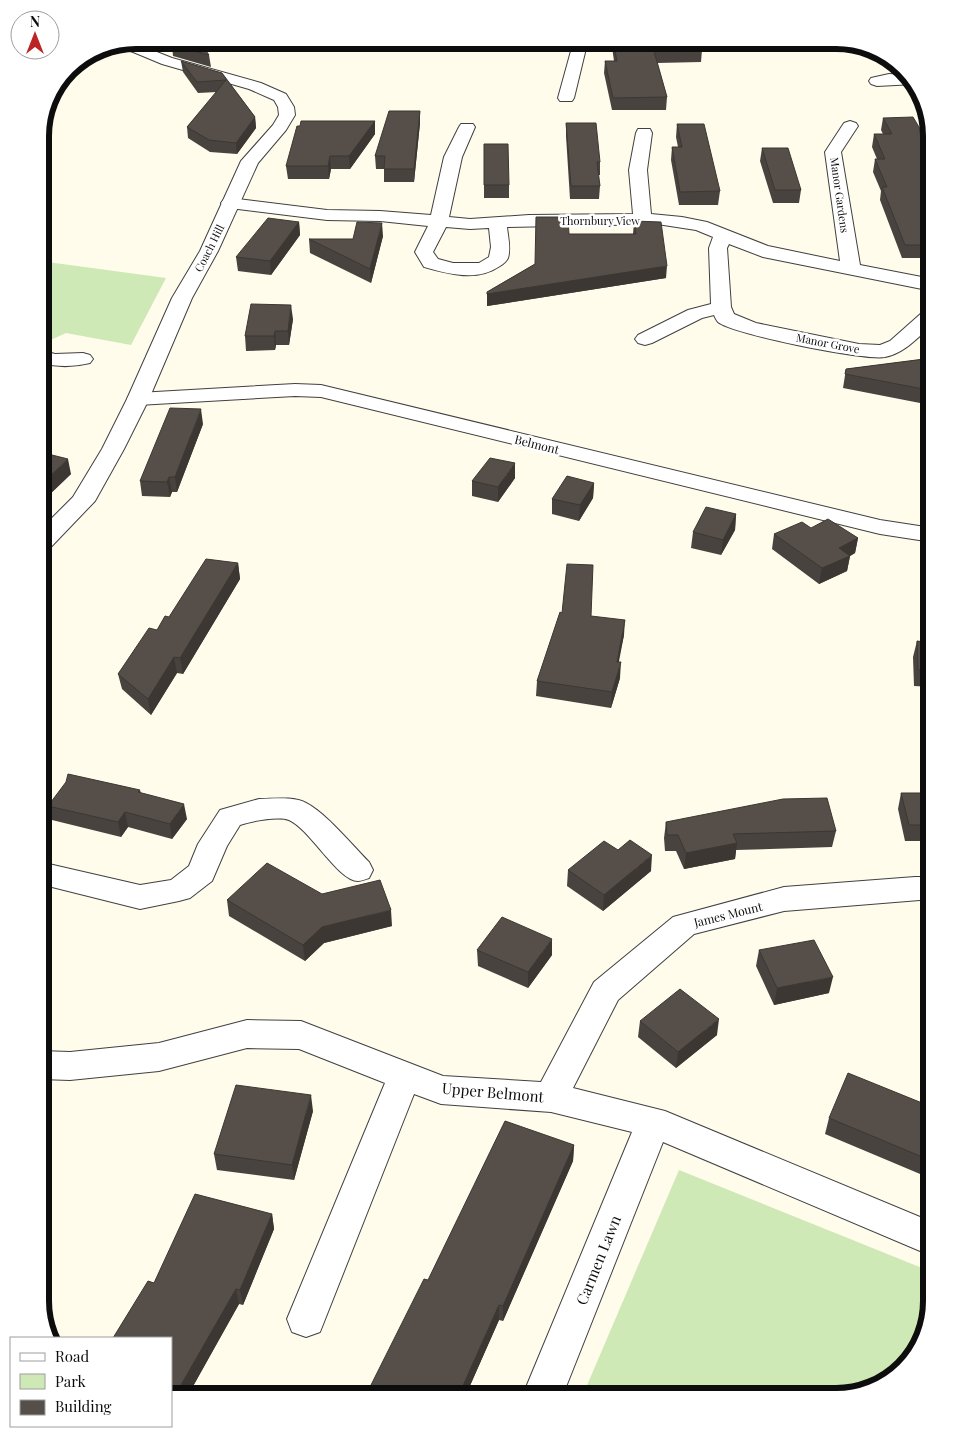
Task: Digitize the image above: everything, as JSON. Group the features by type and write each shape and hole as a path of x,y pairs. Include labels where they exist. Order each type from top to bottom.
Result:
{"street":[{"name":"Coach Hill","path":"49,535 83,501 113,449 138,399 182,298 209,251 250,161 280,127 286,114 286,106 280,97 255,86 167,61 136,49"},
{"path":"566,98 578,49"},
{"path":"877,81 902,80"},
{"name":"Manor Gardens","path":"850,126 833,152 851,268"},
{"path":"467,127 454,157 439,222 424,252 432,263 452,269 483,268 498,259 500,247 498,223"},
{"path":"642,220 638,170 644,133"},
{"name":"Thornbury View","path":"230,203 326,214 380,216 470,224 529,220 682,222 701,226 763,251 923,283"},
{"path":"646,339 695,314 721,307 718,248 723,236"},
{"name":"Manor Grove","path":"721,307 725,318 751,328 859,350 883,351 897,345 923,322"},
{"path":"49,359 83,359"},
{"name":"Belmont","path":"138,399 295,390 321,391 880,527 923,534"},
{"path":"49,875 140,897 180,890 201,873 213,844 230,816 259,809 296,810 317,827 358,870"},
{"name":"James Mount","path":"550,1097 606,991 684,925 784,899 923,888"},
{"name":"Upper Belmont","path":"49,1065 70,1066 159,1056 246,1034 301,1036 441,1090 550,1097 653,1122 923,1235"},
{"path":"306,1319 405,1076"},
{"name":"Carmen Lawn","path":"546,1388 653,1122"}],"green space":[{"path":"49,262 166,278 131,345 66,333 49,341"},
{"path":"679,1170 923,1268 923,1312 912,1345 898,1363 880,1377 869,1382 847,1388 586,1388"}],"building":[{"path":"187,49 205,49 209,55"},
{"path":"615,49 702,50 654,51 667,97 613,98 605,61 617,61"},
{"path":"181,61 222,73 255,117 236,143 209,140 187,127 226,80 197,82"},
{"path":"389,111 420,111 414,169 384,169 385,156 375,156"},
{"path":"913,117 923,134 923,245 905,245 882,187 887,187 875,159 885,159 874,134 892,134 883,118"},
{"path":"301,121 375,121 349,156 330,156 328,166 286,166 297,126 300,126"},
{"path":"566,123 596,123 600,162 597,162 600,186 571,186"},
{"path":"677,124 704,124 720,191 680,192 672,147 682,147"},
{"path":"484,144 508,144 509,185 484,185"},
{"path":"762,148 788,148 801,190 775,190"},
{"path":"536,217 568,217 569,234 636,234 634,221 661,222 667,266 487,294 487,292 535,264"},
{"path":"268,218 299,222 270,261 236,257"},
{"path":"357,222 382,223 370,269 309,239 353,239"},
{"path":"251,304 291,305 288,331 275,331 274,336 245,336"},
{"path":"923,359 923,389 845,374 846,369"},
{"path":"170,408 201,409 175,477 169,477 167,482 140,481"},
{"path":"49,454 68,459 49,477"},
{"path":"490,458 515,463 498,487 472,481"},
{"path":"567,476 594,483 580,505 552,499"},
{"path":"706,507 736,514 723,540 693,532"},
{"path":"828,519 858,538 839,548 850,556 822,568 774,534 802,522 811,528"},
{"path":"206,559 238,563 180,658 174,657 148,699 118,674 149,628 157,630 165,616 169,617"},
{"path":"567,564 593,565 591,616 625,620 617,662 621,662 612,692 537,681 560,612 562,613"},
{"path":"917,641 923,642 923,670 918,670"},
{"path":"68,774 140,790 138,792 184,804 170,824 125,812 118,822 49,806 66,782"},
{"path":"901,793 923,793 923,825 909,825"},
{"path":"827,798 836,831 733,834 737,843 686,853 678,835 667,835 666,822 783,799"},
{"path":"630,840 652,855 604,895 568,870 604,841 618,850"},
{"path":"267,863 322,894 380,880 391,910 322,927 303,945 227,900"},
{"path":"502,917 552,939 528,972 477,950"},
{"path":"814,940 833,977 777,988 759,950"},
{"path":"680,989 719,1019 678,1052 640,1021"},
{"path":"848,1073 923,1103 923,1157 829,1118"},
{"path":"236,1085 311,1095 292,1165 214,1154"},
{"path":"505,1121 574,1145 503,1306 499,1305 462,1388 370,1388 424,1279 428,1280"},
{"path":"195,1194 272,1214 240,1290 236,1289 179,1388 172,1388 172,1337 114,1337 148,1281 154,1283"}]}
